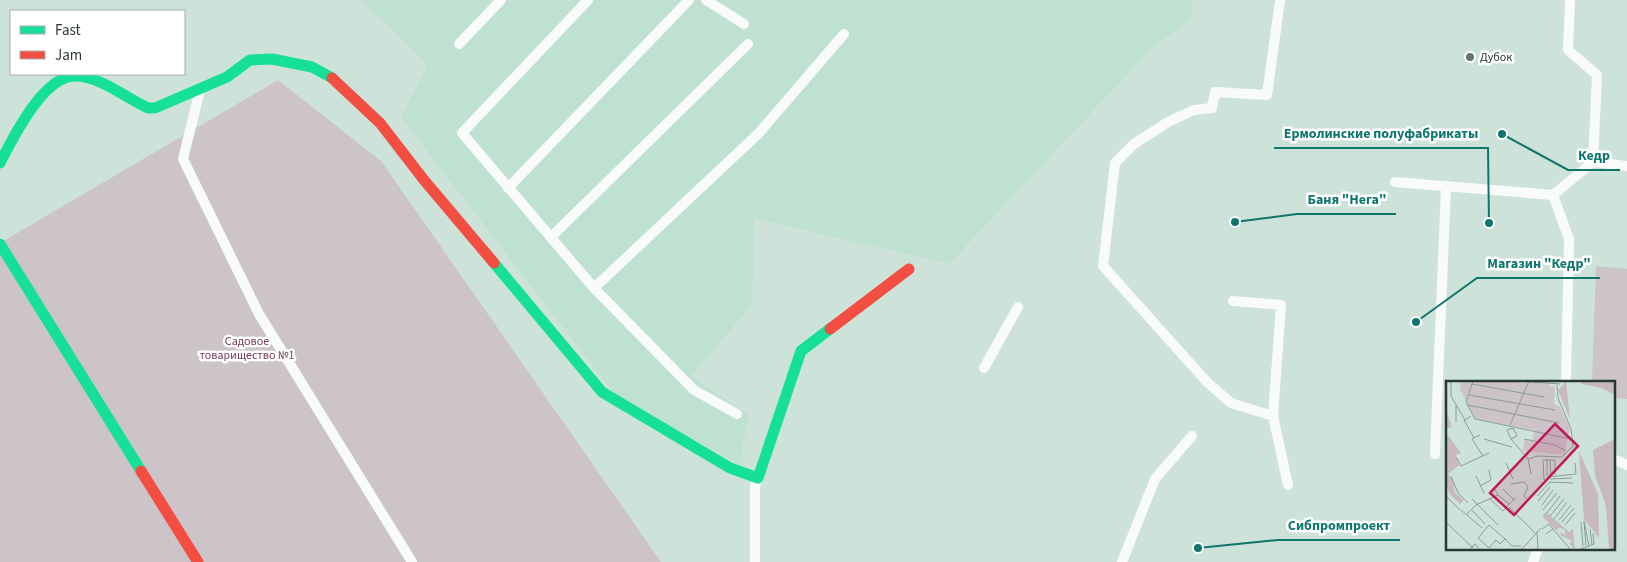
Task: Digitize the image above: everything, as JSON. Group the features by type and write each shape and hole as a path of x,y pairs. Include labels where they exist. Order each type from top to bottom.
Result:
{"street":[{"path":"0,163 25,118 40,99 62,78 72,76 88,79 148,108 155,108 227,77 250,60 263,58 312,67 338,81 380,123 424,180 602,392 730,468 758,478 801,351 909,269"},
{"path":"0,244 198,562"}],"lane":[{"path":"459,44 501,0"},
{"path":"588,0 462,133 594,288 694,390 738,414"},
{"path":"508,188 689,0"},
{"path":"706,0 744,24"},
{"path":"1570,0 1568,50 1597,75 1593,162"},
{"path":"1273,416 1230,403 1207,382 1103,266 1114,163 1134,144 1168,122 1194,110 1212,108 1215,92 1267,95 1280,1"},
{"path":"594,288 759,133 844,34"},
{"path":"550,237 748,44"},
{"path":"201,87 183,159 260,314 412,562"},
{"path":"1395,182 1552,195 1593,162 1627,166"},
{"path":"1435,454 1446,186"},
{"path":"1552,195 1569,239 1566,381"},
{"path":"1233,301 1281,305 1273,416 1288,485"},
{"path":"984,368 1018,307"},
{"path":"1122,562 1155,479 1192,436"},
{"path":"1614,459 1627,465"},
{"path":"755,562 754,487 758,478"},
{"path":"1532,562 1537,550"}],"shaded area":[{"path":"361,0 1193,0 1190,20 1151,49 949,264 755,218 752,305 691,376 749,415 739,464 617,397 401,117 428,65"}],"green space":[{"name":"Садовое товарищество №1","path":"278,80 381,161 661,562 0,562 0,243"},
{"path":"1596,266 1627,269 1627,399 1614,398 1614,381 1592,381"}],"traffic: fast":[{"path":"0,163 30,110 52,86 63,79 75,76 94,80 113,88 148,108 155,108 227,77 250,60 272,59 312,67 332,78"},
{"path":"0,244 141,471"},
{"path":"494,263 602,392 730,468 758,478 801,351 830,329"}],"traffic: jam":[{"path":"332,78 380,123 424,180 494,263"},
{"path":"830,329 909,269"},
{"path":"141,471 198,562"}],"place":[{"name":"Дубок","path":"1470,57"},
{"name":"Кедр","path":"1502,134"},
{"name":"Баня \"Нега\"","path":"1235,222"},
{"name":"Ермолинские полуфабрикаты","path":"1489,223"},
{"name":"Магазин \"Кедр\"","path":"1416,322"},
{"name":"Сибпромпроект","path":"1198,548"}]}
